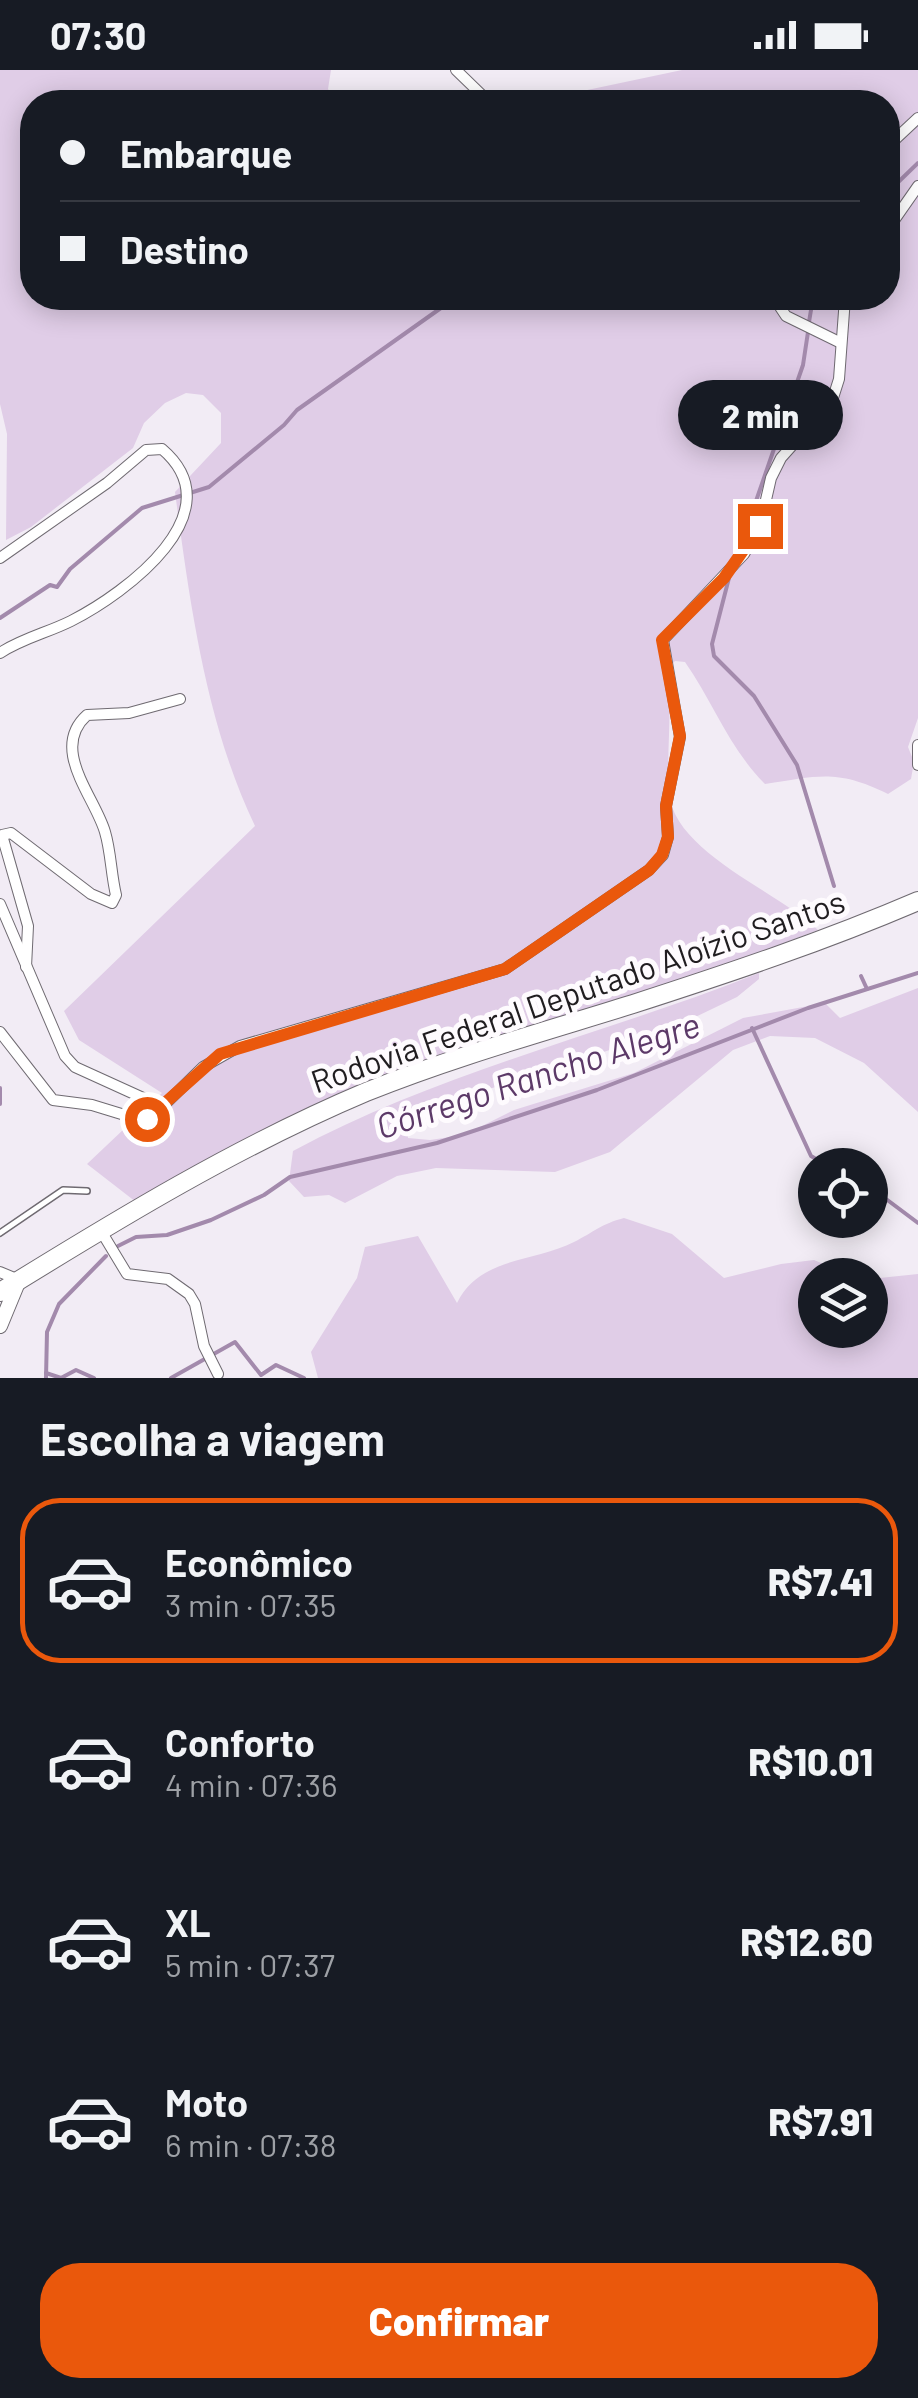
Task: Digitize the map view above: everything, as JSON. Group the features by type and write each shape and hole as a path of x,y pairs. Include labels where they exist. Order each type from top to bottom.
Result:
{"highway":[{"name":"Rodovia Federal Deputado Aloízio Santos","path":"0,1292 290,1126 368,1092 499,1044 792,952 918,900"}],"street":[{"path":"456,70 477,90"},
{"path":"900,212 918,186"},
{"path":"782,310 786,316 839,342"},
{"path":"0,1032 53,1100 92,1105 141,1120 156,1113 220,1054 505,969 649,870 662,855 668,837 667,796 680,736 662,640 744,554 760,526 771,478 781,458 832,401 839,380 843,310"},
{"path":"0,558 107,483 146,450 162,449 186,482 189,499 178,529 143,571 70,622 38,632 0,653"},
{"path":"26,967 26,916 2,835 11,833 91,894 112,902 116,895 105,831 74,761 76,732 88,715 129,713 180,699"},
{"path":"918,746 918,765"},
{"path":"0,904 65,1056 75,1066 118,1090 152,1102 156,1113"},
{"path":"101,1231 127,1274 168,1280 189,1294 204,1346 218,1374"},
{"path":"0,1272 19,1280 0,1326"}],"lane":[{"path":"0,1233 63,1190 88,1192"}],"shaded area":[{"path":"0,70 331,70 329,90 20,90 20,310 900,310 900,90 587,90 682,70 918,70 918,718 908,747 914,762 911,779 888,794 841,778 765,784 731,740 685,662 675,661 667,670 669,793 675,814 708,852 818,930 511,1035 136,1202 87,1164 162,1093 79,1040 64,1011 255,826 212,705 194,620 175,492 221,443 221,413 203,395 186,393 165,403 144,423 133,448 31,527 6,540 7,434 0,404"},
{"path":"759,973 759,979 737,997 662,1033 434,1107 407,1127 408,1138 430,1140 464,1135 514,1110 634,1073 743,1018 825,1003 840,1018 918,988 918,1112 864,1063 815,1038 770,1036 733,1050 610,1152 555,1172 436,1168 397,1176 345,1203 329,1195 304,1197 289,1181 293,1151 349,1123 464,1076"},
{"path":"624,1218 672,1234 724,1278 798,1262 798,1348 888,1348 888,1277 918,1274 918,1378 318,1378 311,1352 357,1278 365,1247 418,1236 457,1303 467,1288 493,1269 559,1248"}],"waterway":[{"path":"900,180 918,163"},
{"path":"0,618 50,585 57,587 70,569 142,508 209,487 297,410 438,310"},
{"path":"809,322 811,310"},
{"path":"737,556 803,365 808,332"},
{"path":"730,574 712,644 714,656 754,696 797,765 834,886"},
{"name":"Córrego Rancho Alegre","path":"118,1246 136,1237 167,1235 211,1220 264,1195 290,1177 437,1143 597,1090 808,1008 918,973"},
{"path":"861,976 867,989"},
{"path":"752,1028 807,1148"},
{"path":"0,1088 0,1104"},
{"path":"888,1200 918,1223"},
{"name":"Córrego Rancho Alegre","path":"46,1378 47,1332 59,1304 106,1256"},
{"path":"171,1378 235,1342 261,1375 276,1365 304,1378"},
{"path":"46,1373 61,1378 76,1370 94,1378"}],"route":[{"path":"147,1119 220,1054 505,969 649,870 662,855 668,837 668,786 680,736 662,640 724,578 760,526"}]}
